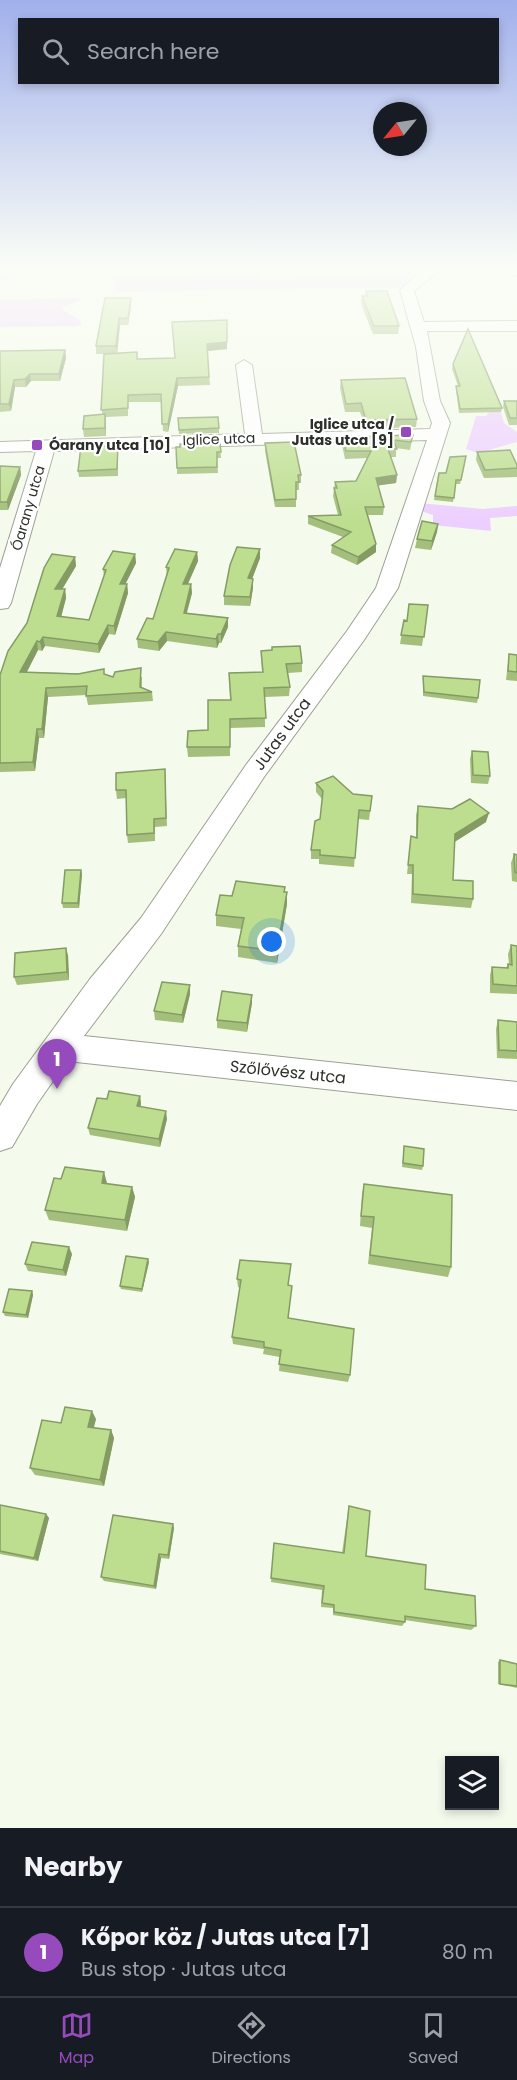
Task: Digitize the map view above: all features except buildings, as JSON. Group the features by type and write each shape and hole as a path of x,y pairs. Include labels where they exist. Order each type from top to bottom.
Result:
{"street":[{"name":"Jutas utca","path":"0,1136 25,1094 101,988 151,926 255,771 356,635 387,588 441,423 432,401 423,352"},
{"path":"244,365 254,438"},
{"name":"Iglice utca","path":"0,447 437,434"},
{"name":"Óarany utca","path":"0,603 46,447"},
{"name":"Szőlővész utca","path":"60,1047 517,1096"}],"shaded area":[{"path":"490,411 501,412 504,423 517,432 517,442 478,453 466,449 476,416 486,416"},
{"path":"419,503 483,509 517,506 517,516 490,518 491,531 433,525 433,515 418,510"}],"place":[{"name":"Iglice utca / Jutas utca [9]","path":"406,432"},
{"name":"Óarany utca [10]","path":"37,445"},
{"name":"Kőpor köz / Jutas utca [7]","path":"57,1089"}]}
